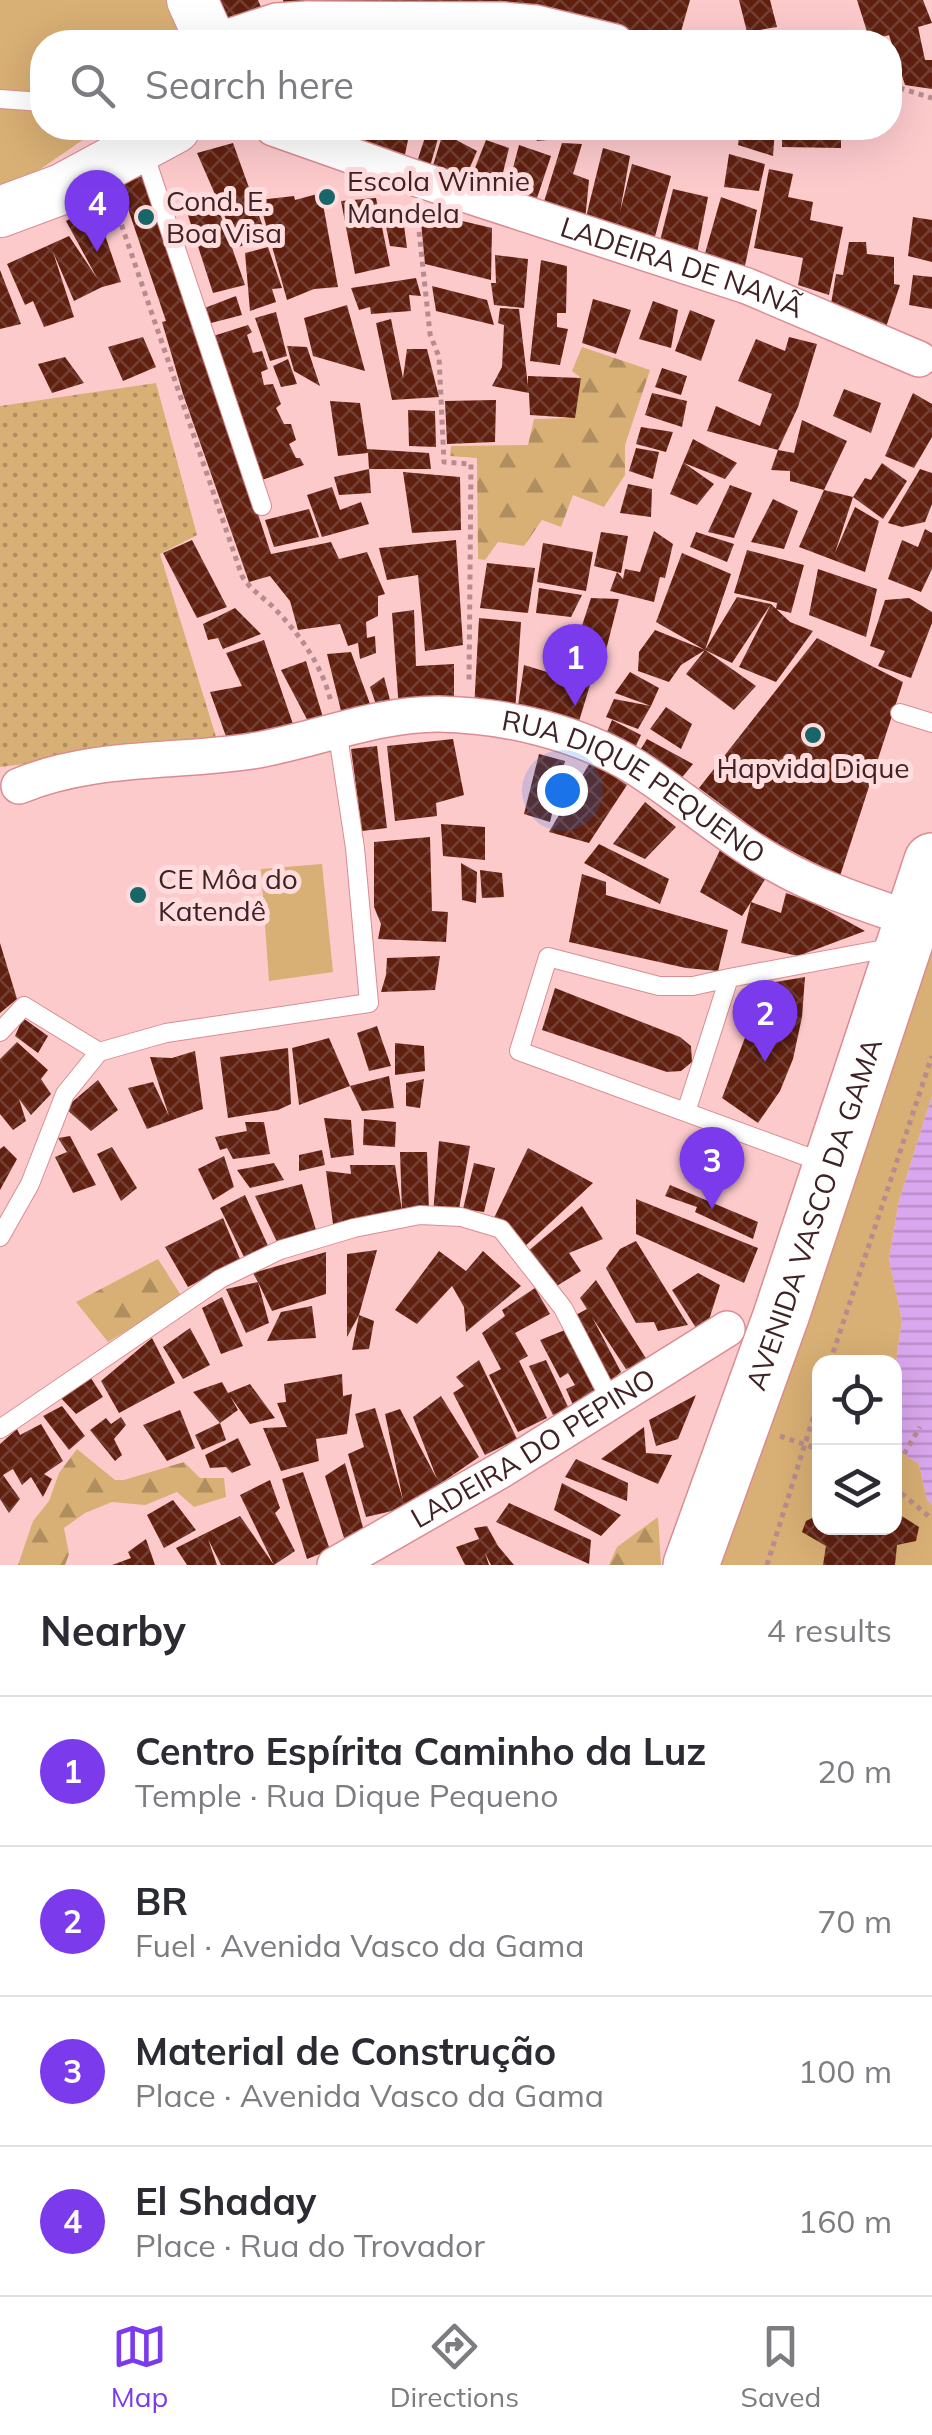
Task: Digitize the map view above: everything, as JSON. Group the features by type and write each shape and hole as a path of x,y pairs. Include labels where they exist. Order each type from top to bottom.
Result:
{"main road":[{"name":"AVENIDA VASCO DA GAMA","path":"692,1565 832,1166 932,861"}],"street":[{"path":"192,0 206,30"},
{"path":"249,30 276,21 308,18 503,20 562,30"},
{"name":"LADEIRA DE NANÃ","path":"307,140 747,286 919,358"},
{"path":"0,212 62,189 134,142"},
{"name":"RUA DIQUE PEQUENO","path":"20,786 50,773 82,766 250,751 403,717 469,716 586,742 636,768 738,842 781,868 909,933"},
{"name":"LADEIRA DO PEPINO","path":"335,1565 503,1470 728,1329"}],"lane":[{"path":"0,98 30,101"},
{"path":"134,142 262,506"},
{"path":"900,713 932,723"},
{"path":"0,1236 30,1184 65,1094 99,1052 166,1033 369,1003 355,848 337,729"},
{"path":"832,1166 520,1051 548,957 660,986 692,986 909,933"},
{"path":"686,1112 729,978"},
{"path":"0,1032 24,1006 99,1052"},
{"path":"0,1429 220,1278 280,1250 354,1228 420,1216 461,1218 501,1228 564,1308 612,1403"}],"path":[{"path":"902,89 932,98"},
{"path":"134,142 242,576 288,622 309,650 328,687 337,729"},
{"path":"415,178 430,334 440,357 444,462 471,464 469,716"},
{"path":"832,1355 932,1056"},
{"path":"919,1095 932,1096"},
{"path":"767,1565 812,1422"},
{"path":"904,1454 920,1426"},
{"path":"902,1494 932,1519"}],"green space":[{"path":"0,0 188,0 194,30 30,30 30,140 83,140 0,197"},
{"path":"582,347 650,370 625,445 625,475 604,507 573,495 561,527 542,520 524,546 498,542 485,560 478,559 477,458 450,456 451,446 528,445 534,419 574,418 581,378 572,371"},
{"path":"156,383 197,535 160,554 217,740 0,767 0,406"},
{"path":"322,864 333,972 269,981 261,869"},
{"path":"932,909 932,1096 899,1201 889,1259 902,1320 897,1355 812,1355 812,1535 902,1535 902,1453 919,1464 932,1505 932,1565 705,1565"},
{"path":"158,1259 182,1297 108,1342 76,1302"},
{"path":"77,1449 115,1480 184,1462 200,1478 224,1478 226,1497 194,1507 177,1492 145,1505 112,1502 85,1513 64,1528 69,1554 65,1565 18,1565 33,1521 49,1501 59,1473"},
{"path":"658,1517 661,1565 609,1565 617,1547"}],"shaded area":[{"path":"932,1096 932,1505 919,1464 902,1453 902,1355 897,1355 902,1320 889,1259 899,1201"}],"building":[{"path":"205,0 258,0 263,12 216,27"},
{"path":"283,0 690,0 681,30 557,30 285,10"},
{"path":"739,0 770,0 777,27 746,30"},
{"path":"857,0 923,0 932,23 918,27 925,60 932,60 932,89 905,85 902,30 867,30"},
{"path":"355,140 408,140 402,169 352,154"},
{"path":"424,140 438,140 429,170 416,165"},
{"path":"441,140 456,140 477,151 464,181 431,172"},
{"path":"486,140 509,148 498,193 467,188"},
{"path":"739,140 774,140 773,156 738,145"},
{"path":"782,140 841,140 841,148 782,147"},
{"path":"233,143 267,238 238,247 197,153"},
{"path":"562,143 582,144 573,174 589,180 585,221 543,205"},
{"path":"519,145 551,156 536,201 506,195"},
{"path":"603,148 630,156 620,212 632,164 671,176 653,244 585,221"},
{"path":"729,154 765,164 759,191 724,187"},
{"path":"769,169 793,174 788,197 813,202 810,220 843,227 829,295 798,285 803,258 754,248"},
{"path":"147,174 271,554 331,542 339,559 367,552 385,594 378,596 378,616 366,622 367,638 375,636 376,653 360,659 358,643 348,646 340,624 298,630 290,601 270,576 249,582 183,394 162,322 166,321 120,185"},
{"path":"673,189 708,197 697,253 659,245"},
{"path":"213,193 245,285 213,293 185,206"},
{"path":"321,193 338,287 314,289 287,300 259,200 294,196 295,200"},
{"path":"721,197 757,210 744,270 704,257"},
{"path":"376,198 390,266 355,274 341,201"},
{"path":"95,206 121,282 74,301 53,252 74,317 44,327 33,301 25,305 7,264 69,236 97,278 66,221"},
{"path":"382,207 402,210 407,248 390,246"},
{"path":"420,211 492,228 491,280 425,264"},
{"path":"913,217 932,220 932,262 908,256"},
{"path":"849,242 866,242 867,254 894,257 894,284 900,285 884,333 829,316 836,274 843,275"},
{"path":"268,247 282,288 272,289 276,302 250,311 245,253"},
{"path":"495,255 528,259 524,308 494,305 491,283 496,283"},
{"path":"541,260 567,266 566,313 557,313 557,327 568,329 560,365 530,361"},
{"path":"0,270 21,324 0,329"},
{"path":"913,275 932,277 932,309 909,305"},
{"path":"416,278 421,296 409,295 411,311 371,314 370,307 359,310 351,288"},
{"path":"432,286 487,300 494,325 436,311"},
{"path":"236,296 242,315 207,324 202,309"},
{"path":"593,299 631,310 616,354 582,343"},
{"path":"653,301 678,310 671,348 639,339"},
{"path":"347,305 365,371 313,356 304,318"},
{"path":"500,308 519,309 528,386 528,376 581,378 575,418 530,415 529,393 492,386 502,367 504,325 498,323"},
{"path":"690,310 715,320 701,361 675,351"},
{"path":"276,312 287,356 270,361 255,318"},
{"path":"391,319 403,378 407,349 427,349 439,397 392,400 376,323"},
{"path":"248,325 253,353 262,351 268,369 261,372 264,385 273,384 281,404 276,408 284,424 291,424 296,440 289,444 304,465 262,480 210,337"},
{"path":"143,337 156,367 123,381 108,347"},
{"path":"789,337 817,344 798,407 778,450 707,431 716,406 760,426 772,394 738,381 756,339 785,351"},
{"path":"287,346 307,347 320,386 294,371"},
{"path":"65,357 84,383 52,393 38,364"},
{"path":"288,359 297,384 281,387 273,366"},
{"path":"662,368 687,376 681,395 655,387"},
{"path":"844,389 881,403 871,433 833,416"},
{"path":"652,393 687,401 682,427 645,415"},
{"path":"913,393 932,404 932,437 914,468 885,456"},
{"path":"496,400 495,442 447,444 445,401"},
{"path":"330,401 360,403 367,449 429,453 431,469 369,469 368,453 338,456"},
{"path":"408,410 435,411 436,447 409,446"},
{"path":"802,420 847,441 824,490 790,481 790,471 771,470 778,450 794,453"},
{"path":"641,427 673,432 666,452 636,444"},
{"path":"693,439 737,463 725,479 684,463 714,484 697,505 670,494"},
{"path":"636,448 659,452 653,479 629,471"},
{"path":"882,463 907,481 883,519 853,497 865,478 871,480"},
{"path":"369,469 371,493 339,495 334,477"},
{"path":"920,469 932,473 932,504 925,522 902,527 888,523"},
{"path":"403,472 460,477 461,530 412,533"},
{"path":"628,484 652,489 651,517 620,513"},
{"path":"730,485 752,493 734,538 708,532"},
{"path":"332,487 340,510 361,502 369,524 322,537 307,495"},
{"path":"824,490 853,497 835,553 855,507 879,521 865,572 799,547"},
{"path":"773,499 798,511 784,549 751,542"},
{"path":"309,509 319,537 274,547 265,520"},
{"path":"925,529 932,533 932,569 921,592 888,579 902,540 918,547"},
{"path":"654,531 673,544 654,602 610,591 617,572 623,579 625,569 640,572"},
{"path":"601,532 628,536 621,573 594,566"},
{"path":"696,532 734,544 727,562 690,547"},
{"path":"192,540 227,607 197,618 163,553"},
{"path":"456,540 463,645 425,651 418,575 387,580 379,548"},
{"path":"543,543 593,552 586,591 537,582"},
{"path":"747,550 804,565 791,613 776,609 777,603 734,593"},
{"path":"682,553 731,574 705,650 656,622"},
{"path":"487,563 535,568 528,613 480,608"},
{"path":"818,569 877,589 866,637 809,615"},
{"path":"539,588 582,595 571,617 536,613"},
{"path":"737,597 771,604 732,663 705,650"},
{"path":"591,598 619,599 604,658 575,647"},
{"path":"909,598 932,612 932,623 911,678 878,666 885,651 870,646 885,600"},
{"path":"771,604 790,622 813,631 776,682 739,667"},
{"path":"235,608 261,634 223,649 218,638 208,640 203,624"},
{"path":"414,610 416,666 454,664 454,705 399,710 392,613"},
{"path":"479,618 521,622 515,713 474,709"},
{"path":"655,630 705,650 681,665 669,682 638,671 639,652"},
{"name":"Hapvida Dique","path":"817,638 903,682 840,876 768,839 699,788"},
{"path":"264,640 294,727 228,742 210,692 242,686 226,653"},
{"path":"705,650 756,686 734,710 686,674"},
{"path":"351,652 373,712 343,719 327,654"},
{"path":"306,661 325,724 311,727 281,670"},
{"path":"524,665 590,685 576,731 516,719"},
{"path":"630,672 659,688 651,706 615,693"},
{"path":"384,677 391,704 378,710 370,687"},
{"path":"614,699 651,706 638,729 606,717"},
{"path":"666,707 692,724 681,749 650,729"},
{"path":"612,720 641,735 630,759 601,746"},
{"path":"453,739 464,795 436,803 437,816 395,821 387,746"},
{"path":"647,739 693,764 680,780 639,752"},
{"path":"377,746 387,828 362,831 351,749"},
{"path":"539,754 565,761 550,822 524,814"},
{"path":"591,761 627,785 589,843 549,832"},
{"path":"645,802 676,827 645,859 613,844"},
{"path":"441,824 485,827 485,860 443,856"},
{"path":"430,837 432,911 448,912 446,942 378,939 381,924 374,907 374,842"},
{"path":"599,844 669,879 660,904 584,863"},
{"path":"721,848 767,876 742,916 700,892"},
{"path":"461,863 477,872 476,903 462,900"},
{"path":"480,870 502,873 504,897 482,898"},
{"path":"582,874 606,882 606,895 728,930 718,971 686,968 569,942"},
{"path":"786,893 812,902 865,931 798,956 741,943 751,902 781,913"},
{"path":"0,943 17,999 0,1013"},
{"path":"440,956 435,990 381,992 387,958"},
{"path":"805,977 793,1059 780,1091 758,1123 722,1098 746,1035 752,986"},
{"path":"555,988 680,1037 691,1046 692,1062 681,1071 667,1072 542,1030"},
{"path":"23,1018 48,1036 38,1053 15,1036"},
{"path":"377,1026 391,1066 369,1071 357,1033"},
{"path":"329,1038 350,1086 299,1105 292,1048"},
{"path":"17,1042 48,1070 41,1079 51,1094 31,1115 19,1099 26,1121 13,1130 0,1114 0,1059"},
{"path":"395,1043 424,1046 425,1071 395,1075"},
{"path":"288,1048 291,1104 278,1110 228,1118 220,1057"},
{"path":"195,1051 203,1109 147,1129 128,1088 153,1082 169,1116 150,1057 172,1058"},
{"path":"389,1076 394,1108 362,1111 350,1086"},
{"path":"424,1079 420,1108 406,1106 406,1083"},
{"path":"98,1080 118,1110 91,1131 65,1108"},
{"path":"324,1118 351,1120 354,1155 331,1158"},
{"path":"364,1119 396,1122 395,1147 363,1145"},
{"path":"245,1122 264,1122 270,1154 233,1159 227,1148 220,1150 215,1137 247,1131"},
{"path":"70,1136 96,1185 73,1193 55,1157 67,1152 58,1138"},
{"path":"439,1141 470,1146 458,1215 433,1214"},
{"path":"4,1146 17,1159 0,1190 0,1149"},
{"path":"112,1147 137,1188 121,1201 97,1154"},
{"path":"528,1148 593,1183 522,1249 510,1235 514,1230 494,1218"},
{"path":"322,1150 325,1165 299,1171 299,1155"},
{"path":"400,1152 427,1152 429,1211 402,1211"},
{"path":"224,1156 234,1187 213,1200 198,1169"},
{"path":"274,1163 284,1180 250,1188 237,1170"},
{"path":"474,1163 495,1168 484,1212 463,1209"},
{"path":"350,1165 395,1165 402,1211 333,1224 326,1171 351,1174"},
{"path":"302,1184 316,1230 278,1244 255,1196"},
{"path":"670,1185 758,1222 753,1239 695,1212 697,1207 665,1196"},
{"path":"245,1195 269,1248 245,1259 220,1208"},
{"path":"636,1199 758,1248 744,1283 636,1234"},
{"path":"582,1206 603,1239 569,1253 581,1271 555,1287 528,1251"},
{"path":"223,1218 240,1259 188,1287 165,1247"},
{"path":"636,1241 688,1325 658,1331 654,1322 636,1323 606,1268 620,1249"},
{"path":"377,1250 359,1315 347,1337 347,1254"},
{"path":"439,1251 466,1271 483,1251 521,1286 466,1332 464,1307 452,1286 417,1324 395,1310"},
{"path":"326,1252 326,1294 272,1311 253,1273"},
{"path":"698,1273 720,1285 708,1323 698,1331 672,1290"},
{"path":"596,1280 649,1363 626,1369 592,1317 621,1372 606,1385 572,1317 587,1309 580,1298"},
{"path":"258,1282 269,1323 246,1333 226,1289"},
{"path":"535,1288 550,1314 515,1333 528,1356 519,1361 547,1418 518,1432 489,1375 501,1369 482,1333 505,1316 502,1310"},
{"path":"222,1297 243,1346 221,1354 202,1308"},
{"path":"312,1306 316,1338 267,1341 281,1312"},
{"path":"359,1315 374,1321 369,1349 352,1350"},
{"path":"190,1328 210,1365 183,1379 163,1347"},
{"path":"565,1330 598,1397 574,1407 566,1389 575,1385 568,1373 560,1378 540,1340"},
{"path":"152,1338 175,1383 119,1413 101,1381"},
{"path":"479,1360 517,1439 485,1455 453,1393 464,1386 456,1377"},
{"path":"546,1360 569,1409 553,1415 529,1366"},
{"path":"342,1374 343,1396 352,1394 347,1434 316,1439 319,1461 281,1471 263,1428 287,1427 277,1403 286,1402 284,1384"},
{"path":"89,1375 103,1397 76,1414 60,1397"},
{"path":"222,1382 228,1393 250,1384 275,1418 250,1424 230,1396 238,1410 220,1423 193,1392"},
{"path":"696,1395 678,1439 656,1446 649,1420"},
{"path":"441,1396 479,1457 405,1508 366,1517 348,1454 364,1447 355,1414 375,1408 403,1500 385,1414 400,1409 437,1479 413,1417"},
{"path":"62,1406 85,1436 69,1450 43,1416"},
{"path":"180,1410 195,1448 167,1461 143,1425"},
{"path":"121,1417 126,1425 114,1439 122,1455 115,1461 90,1430 106,1418 111,1424"},
{"path":"220,1423 226,1440 202,1450 195,1435"},
{"path":"41,1424 63,1461 44,1474 52,1479 43,1497 31,1477 22,1485 13,1469 3,1475 20,1499 9,1513 0,1499 0,1444 17,1429 20,1435"},
{"path":"644,1427 646,1453 672,1455 658,1484 601,1459"},
{"path":"238,1438 251,1465 232,1473 226,1467 210,1468 205,1455"},
{"path":"576,1459 628,1483 627,1501 565,1477"},
{"path":"345,1463 364,1531 344,1538 325,1476"},
{"path":"303,1472 330,1550 307,1559 282,1479"},
{"path":"270,1480 280,1508 275,1513 295,1551 274,1565 240,1495"},
{"path":"562,1483 621,1515 601,1536 554,1510"},
{"path":"173,1500 196,1530 164,1548 147,1515"},
{"path":"509,1503 591,1540 589,1564 496,1522"},
{"path":"240,1516 274,1565 221,1565 208,1539 217,1565 187,1565 176,1548"},
{"path":"902,1516 919,1527 916,1541 897,1545 895,1565 823,1565 826,1546 802,1532 806,1521 812,1518 812,1535 902,1535"},
{"path":"487,1526 514,1565 491,1565 485,1553 489,1565 465,1565 456,1547 479,1539 474,1528"},
{"path":"146,1539 155,1565 112,1565 131,1558 128,1552"}],"place":[{"name":"Escola Winnie Mandela","path":"327,197"},
{"name":"Cond. E. Boa Visa","path":"146,217"},
{"name":"El Shaday","path":"97,252"},
{"name":"Centro Espírita Caminho da Luz","path":"575,706"},
{"name":"Hapvida Dique","path":"813,735"},
{"name":"CE Môa do Katendê","path":"138,895"},
{"name":"BR","path":"765,1062"},
{"name":"Material de Construção","path":"712,1209"}]}
